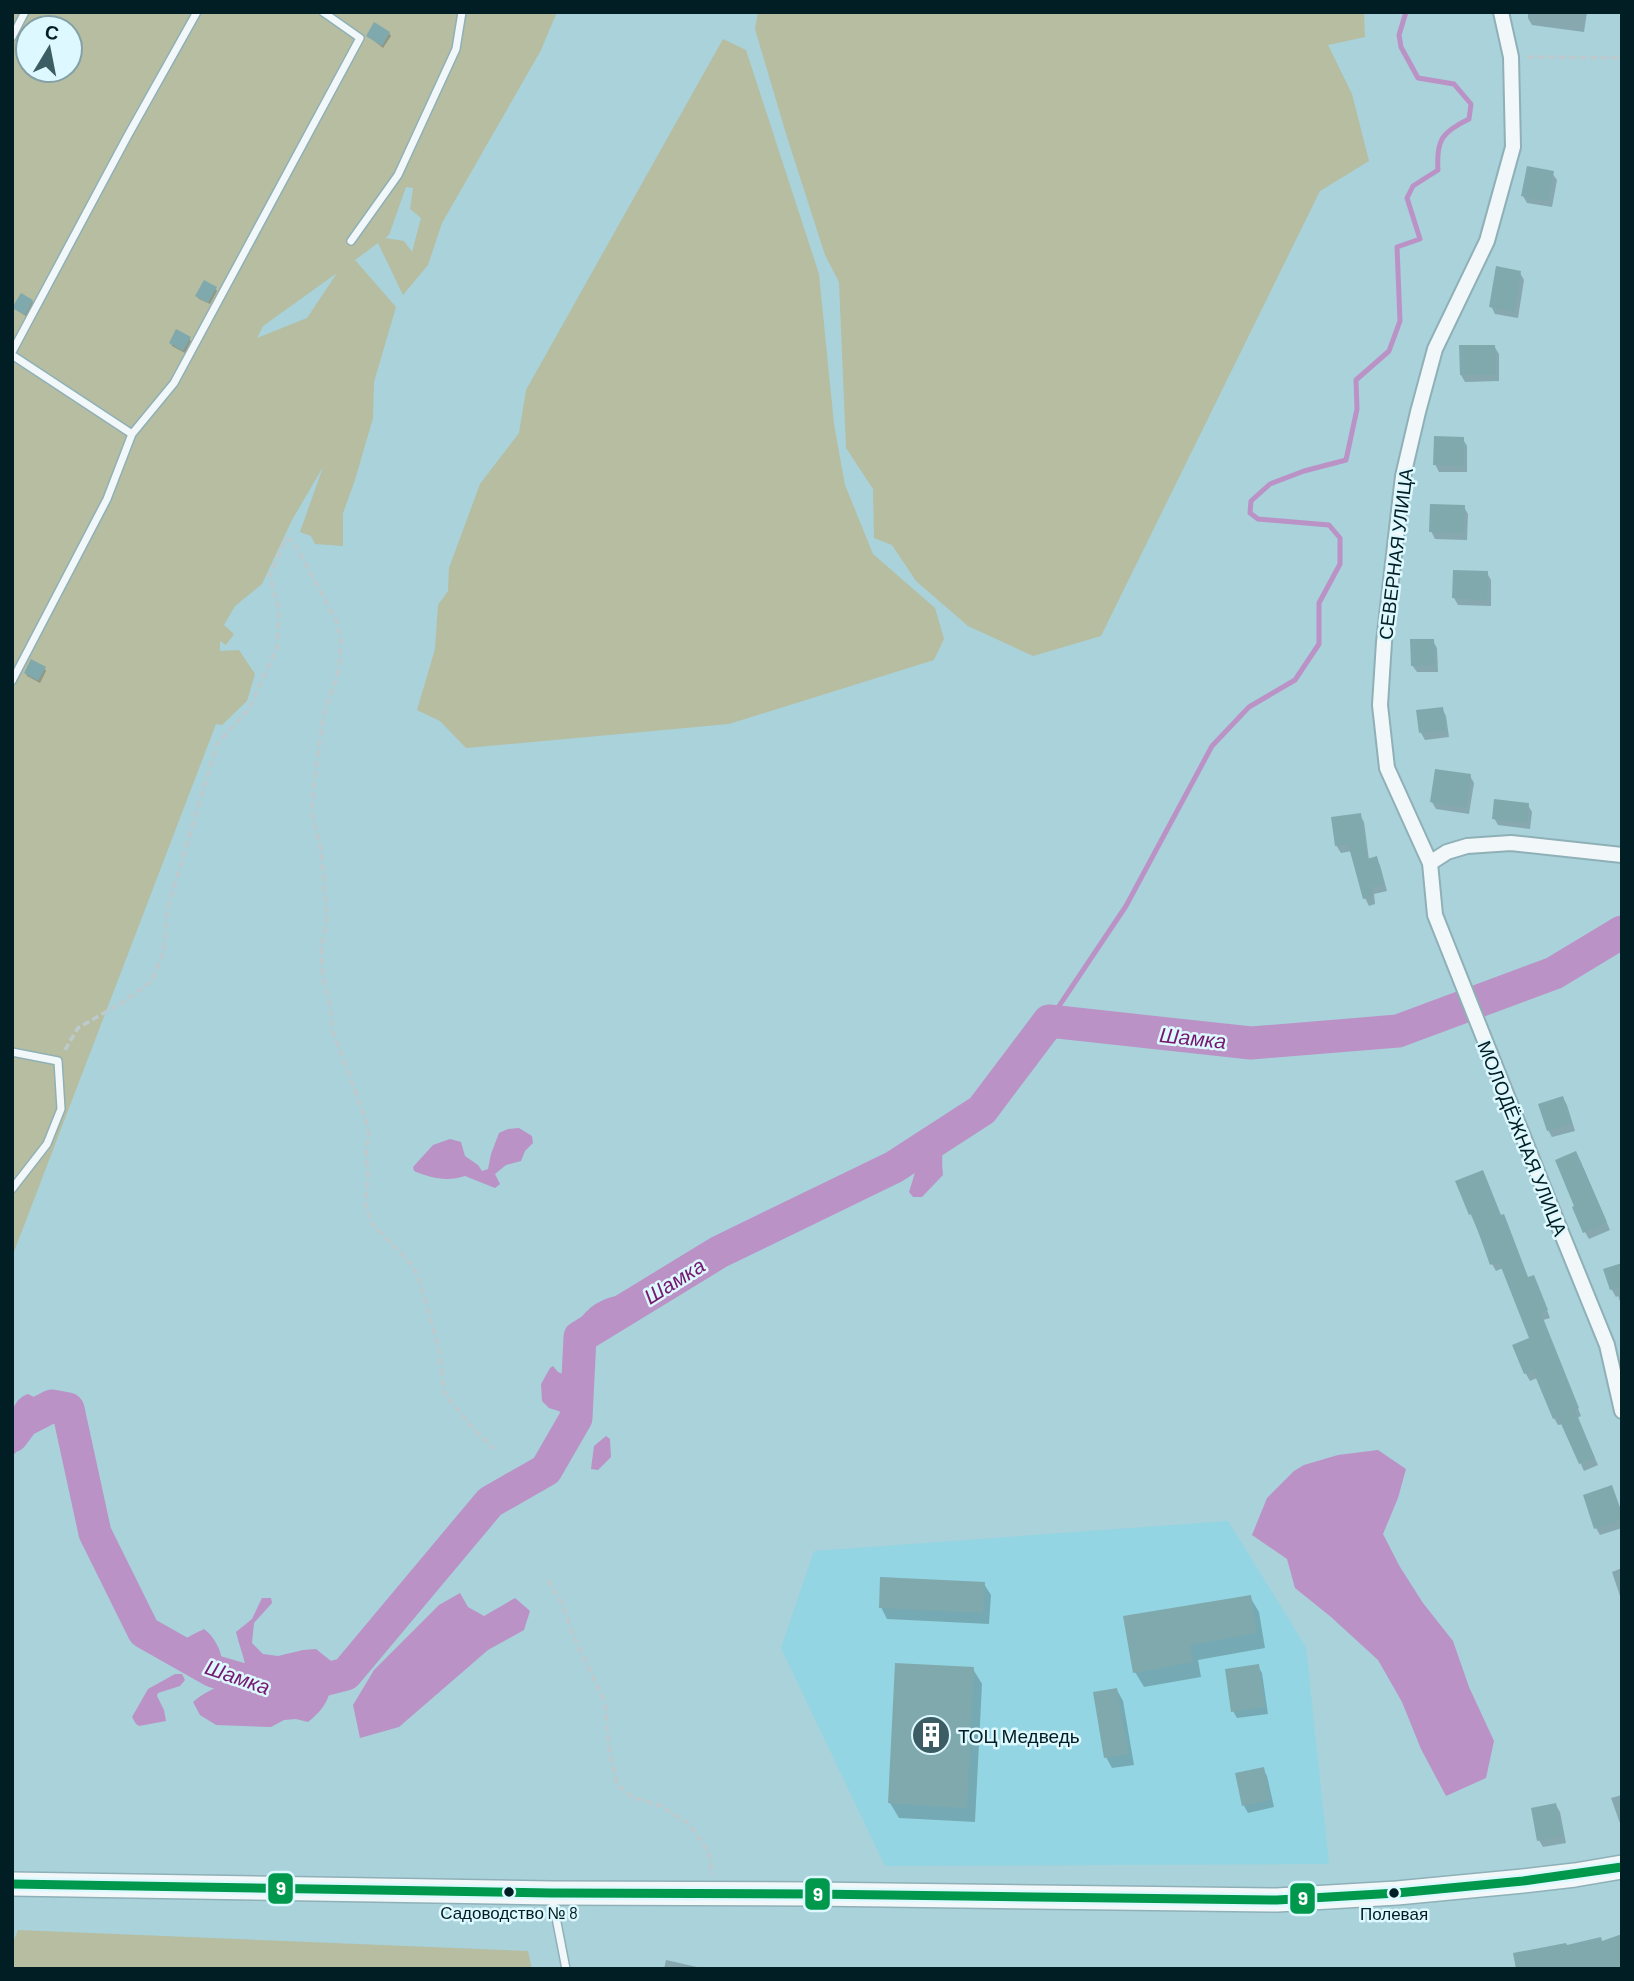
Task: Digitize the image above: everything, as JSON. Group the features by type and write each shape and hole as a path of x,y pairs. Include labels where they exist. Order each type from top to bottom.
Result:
{"main road":[{"path":"12,1884 551,1893 1277,1900 1397,1893 1575,1875 1622,1867"}],"street":[{"name":"СЕВЕРНАЯ УЛИЦА","path":"1430,863 1387,768 1380,705 1384,642 1403,476 1418,412 1435,349 1487,241 1513,147 1511,57 1501,12"},
{"path":"1430,863 1447,852 1467,846 1511,843 1622,855"},
{"name":"МОЛОДЁЖНАЯ УЛИЦА","path":"1430,863 1435,915 1607,1345 1622,1411"}],"lane":[{"path":"12,37 25,12"},
{"path":"132,434 12,354 197,12"},
{"path":"12,681 107,499 132,434 174,383 360,38 323,12"},
{"path":"351,241 398,174 456,49 462,12"},
{"path":"12,1052 58,1061 61,1109 47,1144 12,1189"},
{"path":"551,1893 566,1969"}],"path":[{"path":"1511,57 1622,58"},
{"path":"58,1061 78,1028 123,1002 152,981 164,951 168,907 218,744 249,709 277,648 279,611 270,575 286,539 293,541 337,622 341,641 337,678 322,724 312,813 321,850 327,917 321,951 323,978 333,1032 366,1120 369,1136 366,1151 368,1178 365,1205 372,1224 413,1266 419,1279 439,1349 444,1393 494,1449"},
{"path":"548,1580 562,1604 574,1637 605,1702 609,1749 617,1784 632,1797 661,1806 689,1824 708,1851 718,1894"}],"shaded area":[{"path":"519,1128 532,1136 533,1143 525,1151 521,1161 506,1165 495,1174 500,1184 495,1188 465,1176 439,1178 414,1171 413,1167 433,1145 450,1139 461,1142 465,1156 482,1171 488,1169 499,1133"},
{"path":"940,1130 941,1136 943,1175 922,1197 913,1197 909,1192 918,1163 933,1151 929,1135"},
{"path":"631,1294 634,1296 634,1307 617,1314 602,1315 584,1329 580,1329 578,1323 594,1305 607,1298"},
{"path":"553,1366 565,1375 562,1393 568,1414 549,1408 542,1401 541,1384"},
{"path":"28,1394 34,1397 37,1412 20,1422 24,1442 12,1457 12,1412 20,1398"},
{"path":"606,1436 610,1439 611,1457 598,1470 591,1469 594,1446"},
{"path":"1378,1450 1406,1469 1398,1498 1383,1534 1423,1603 1453,1641 1469,1687 1494,1741 1486,1778 1446,1796 1421,1749 1402,1702 1378,1660 1295,1588 1287,1559 1252,1535 1267,1498 1294,1471 1304,1465 1338,1455"},
{"path":"1228,1521 1306,1647 1329,1864 885,1866 781,1648 814,1551"},
{"path":"460,1593 468,1607 484,1616 515,1598 530,1611 524,1630 488,1650 399,1727 360,1738 353,1705 374,1670 439,1605"},
{"path":"262,1598 271,1598 272,1603 254,1623 252,1643 263,1654 278,1656 316,1649 331,1661 329,1695 322,1708 308,1722 284,1720 271,1727 216,1725 200,1715 193,1702 246,1674 236,1632 252,1619"},
{"path":"204,1629 217,1644 222,1663 197,1661 188,1668 181,1666 177,1659 177,1648 185,1639"},
{"path":"175,1674 182,1674 185,1680 180,1686 158,1693 157,1696 166,1721 139,1726 136,1724 132,1717 148,1689"}],"green space":[{"path":"12,12 557,12 541,50 442,223 428,265 403,295 378,243 355,260 396,307 374,382 373,418 343,513 343,546 315,544 311,536 300,532 323,467 292,520 262,584 235,606 224,625 234,634 226,645 220,641 220,651 239,650 255,674 247,701 222,725 216,724 12,1257","holes":["406,187 413,188 410,209 421,218 412,252 404,241 385,238 389,235","337,273 307,318 257,338 263,326"]},
{"path":"758,12 1364,12 1365,37 1328,45 1352,94 1369,161 1320,191 1101,636 1033,656 968,626 916,581 892,545 874,538 873,489 846,448 839,282 825,255 787,137 755,29"},
{"path":"723,39 746,50 819,274 834,424 845,485 873,554 935,608 944,639 934,660 729,724 466,748 440,721 417,710 435,649 438,605 448,591 449,568 480,484 519,433 526,390"},
{"path":"18,1930 528,1951 532,1969 12,1969 12,1945"}],"building":[{"path":"374,22 390,32 382,46 366,36"},
{"path":"1527,166 1554,171 1548,201 1521,196"},
{"path":"1496,266 1521,271 1514,312 1489,307"},
{"path":"204,280 217,287 208,303 195,296"},
{"path":"21,293 33,300 25,315 12,308"},
{"path":"176,329 191,337 183,351 169,343"},
{"path":"1459,345 1495,345 1496,375 1460,375"},
{"path":"1434,436 1464,437 1464,466 1433,465"},
{"path":"1430,504 1465,505 1464,533 1429,532"},
{"path":"1453,570 1488,571 1487,600 1452,598"},
{"path":"1410,639 1434,639 1435,665 1411,666"},
{"path":"31,659 46,667 38,681 24,673"},
{"path":"1443,707 1446,730 1419,733 1416,710"},
{"path":"1435,769 1471,774 1466,808 1430,802"},
{"path":"1494,799 1529,803 1527,823 1492,819"},
{"path":"1361,813 1367,859 1377,856 1384,884 1371,887 1372,897 1363,899 1348,844 1335,846 1331,817"},
{"path":"1563,1096 1572,1123 1547,1131 1538,1104"},
{"path":"1576,1151 1607,1222 1583,1233 1555,1160"},
{"path":"1483,1170 1501,1215 1504,1214 1528,1277 1534,1275 1548,1310 1541,1313 1579,1408 1575,1410 1595,1458 1579,1464 1558,1417 1553,1419 1533,1371 1524,1374 1512,1345 1529,1338 1499,1262 1490,1265 1472,1214 1469,1215 1455,1181"},
{"path":"1622,1263 1622,1287 1610,1290 1603,1269"},
{"path":"1612,1485 1622,1520 1594,1529 1583,1495"},
{"path":"880,1577 985,1582 983,1613 879,1608"},
{"path":"1251,1595 1257,1633 1190,1645 1193,1662 1133,1673 1123,1616"},
{"name":"ТОЦ Медведь","path":"895,1663 974,1667 967,1808 888,1803"},
{"path":"1259,1664 1265,1707 1231,1712 1225,1669"},
{"path":"1117,1688 1129,1754 1104,1758 1093,1692"},
{"path":"1264,1767 1271,1800 1242,1806 1235,1773"},
{"path":"1556,1803 1563,1836 1537,1841 1531,1808"},
{"path":"1622,1934 1622,1969 1516,1969 1513,1953 1601,1937 1602,1941"}],"waterway":[{"path":"1049,1021 1126,906 1212,746 1249,707 1295,680 1319,644 1319,603 1340,564 1340,538 1329,525 1258,519 1250,513 1251,501 1270,484 1304,471 1346,460 1357,409 1356,380 1389,351 1400,321 1397,247 1420,239 1407,198 1413,186 1438,170 1438,151 1443,138 1452,128 1469,119 1471,104 1454,84 1418,78 1401,47 1399,35 1406,12"},
{"name":"Шамка","path":"12,1436 23,1421 52,1406 68,1409 95,1533 144,1632 213,1671 280,1691 346,1674 490,1502 546,1470 576,1418 580,1337 719,1252 894,1167 982,1110 1049,1021 1251,1043 1398,1031 1554,973 1622,932"}],"transit line":[{"name":"9","path":"12,1884 551,1893 1277,1900 1397,1893 1523,1881 1622,1867"}],"place":[{"name":"ТОЦ Медведь","path":"931,1735"},
{"name":"Садоводство № 8","path":"509,1892"},
{"name":"Полевая","path":"1394,1893"}]}
